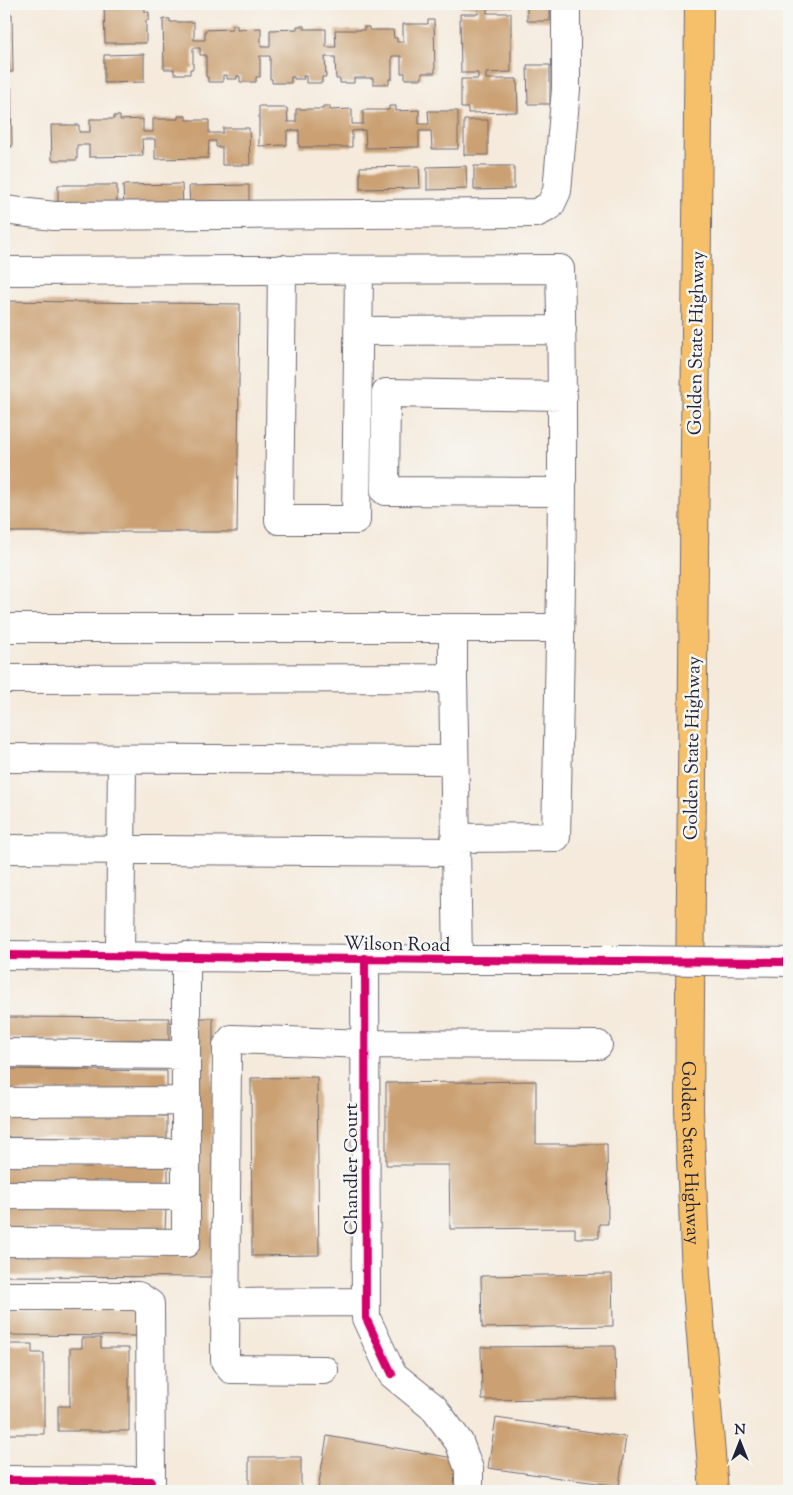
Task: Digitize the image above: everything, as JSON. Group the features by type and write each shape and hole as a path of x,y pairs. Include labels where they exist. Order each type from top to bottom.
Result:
{"highway":[{"name":"Golden State Highway","path":"699,4 688,1110 696,1275 714,1491"}],"street":[{"path":"4,210 54,216 536,213 550,206 557,191 566,89 566,4"},
{"path":"282,269 279,520 356,520 359,270"},
{"path":"4,271 560,269 563,396 556,837 455,845 121,850 4,849"},
{"path":"358,331 562,330"},
{"path":"562,492 385,491 386,393 563,396"},
{"path":"4,628 560,628"},
{"path":"453,628 453,760 458,960"},
{"path":"4,679 453,678"},
{"path":"4,758 453,760"},
{"path":"120,956 122,759"},
{"name":"Wilson Road","path":"4,955 789,962"},
{"path":"4,1242 186,1244 186,956"},
{"name":"Chandler Court","path":"365,958 366,1318 392,1374 434,1408 459,1442 469,1468 470,1491"},
{"path":"324,1370 231,1369 225,1361 227,1046 232,1039 365,1044 598,1045"},
{"path":"4,1053 186,1055"},
{"path":"4,1102 186,1101"},
{"path":"4,1152 186,1153"},
{"path":"4,1195 186,1196"},
{"path":"4,1296 138,1296 150,1304 151,1481 4,1480"},
{"path":"225,1303 366,1302"}],"building":[{"path":"104,4 145,4 145,12 149,12 149,20 146,20 146,43 105,43"},
{"path":"460,4 511,4 511,7 487,7 487,13 511,13 511,72 486,73 486,79 517,79 518,112 468,113 468,108 461,108 461,79 478,79 478,73 461,73 460,14 478,14 478,7 460,7"},
{"path":"527,4 550,4 550,21 527,21"},
{"path":"4,14 12,14 13,72 4,72"},
{"path":"163,19 170,19 170,22 194,22 194,40 205,40 205,30 232,29 232,25 237,25 237,29 261,28 261,47 270,47 270,30 297,29 297,26 304,26 304,29 326,29 326,47 336,47 335,30 364,30 364,27 369,27 369,30 393,30 394,38 397,38 397,42 403,42 403,24 428,24 428,20 434,20 435,73 422,73 422,79 405,79 405,73 401,73 401,56 392,56 392,79 389,79 389,84 373,84 373,78 354,78 354,83 340,83 340,79 336,79 335,57 325,57 326,77 322,77 322,83 306,83 306,76 303,76 304,79 294,79 294,77 291,77 291,83 272,83 272,79 270,79 270,56 260,56 260,77 256,77 256,82 240,82 240,76 237,76 237,79 227,79 227,75 223,75 223,82 208,82 208,77 206,77 206,55 200,55 200,48 193,48 193,69 190,69 190,74 174,74 174,69 164,69"},
{"path":"144,54 144,82 104,83 104,55"},
{"path":"527,65 550,65 550,104 528,104"},
{"path":"4,87 11,87 12,147 4,147"},
{"path":"259,106 265,106 265,108 287,108 288,122 296,122 296,109 323,109 323,106 330,106 330,110 352,109 352,124 363,124 363,110 389,110 389,106 396,106 396,111 419,110 419,124 429,124 428,111 458,111 458,149 432,149 431,131 419,131 419,147 366,148 365,130 352,131 352,147 299,147 299,130 287,131 287,145 259,146"},
{"path":"114,116 120,116 120,120 143,119 143,132 153,132 153,119 178,119 178,116 186,116 186,120 209,120 209,133 223,133 223,128 249,128 250,165 222,165 222,147 216,147 216,141 209,141 208,158 155,159 155,139 142,139 143,156 89,157 89,145 77,145 77,160 52,160 51,125 79,125 79,132 90,132 90,119 114,119"},
{"path":"464,120 488,120 488,155 464,155"},
{"path":"419,166 420,188 360,189 360,167"},
{"path":"466,166 467,189 427,190 427,167"},
{"path":"474,166 514,166 514,189 474,190"},
{"path":"182,184 183,208 124,209 123,185"},
{"path":"58,185 117,185 117,208 58,208"},
{"path":"249,185 249,208 190,208 189,186"},
{"path":"4,301 240,304 237,532 4,532"},
{"path":"4,1017 169,1018 169,1040 4,1039"},
{"path":"190,1018 213,1018 212,1277 4,1276 4,1256 190,1257"},
{"path":"4,1069 167,1071 167,1093 4,1091"},
{"path":"317,1077 319,1255 252,1256 251,1078"},
{"path":"536,1081 536,1144 607,1144 608,1224 599,1224 599,1238 575,1238 575,1228 450,1229 449,1165 386,1165 386,1083"},
{"path":"4,1114 167,1116 167,1140 4,1137"},
{"path":"4,1160 168,1162 168,1186 4,1184"},
{"path":"4,1206 166,1208 165,1231 4,1229"},
{"path":"612,1274 613,1326 482,1328 481,1276"},
{"path":"4,1309 139,1310 139,1336 4,1335"},
{"path":"82,1338 101,1338 101,1348 129,1348 129,1431 58,1431 58,1406 70,1406 70,1348 82,1348"},
{"path":"4,1344 32,1344 32,1353 44,1353 44,1434 4,1434"},
{"path":"615,1346 616,1398 482,1400 481,1347"},
{"path":"496,1418 626,1437 619,1486 488,1468"},
{"path":"327,1436 459,1459 454,1491 329,1491 318,1489"},
{"path":"249,1457 301,1457 301,1491 249,1491"},
{"path":"503,1486 527,1490 527,1491 502,1491"}],"cycle path":[{"path":"4,955 789,962"},
{"path":"365,958 366,1318 392,1374"},
{"path":"4,1480 151,1481"}]}
